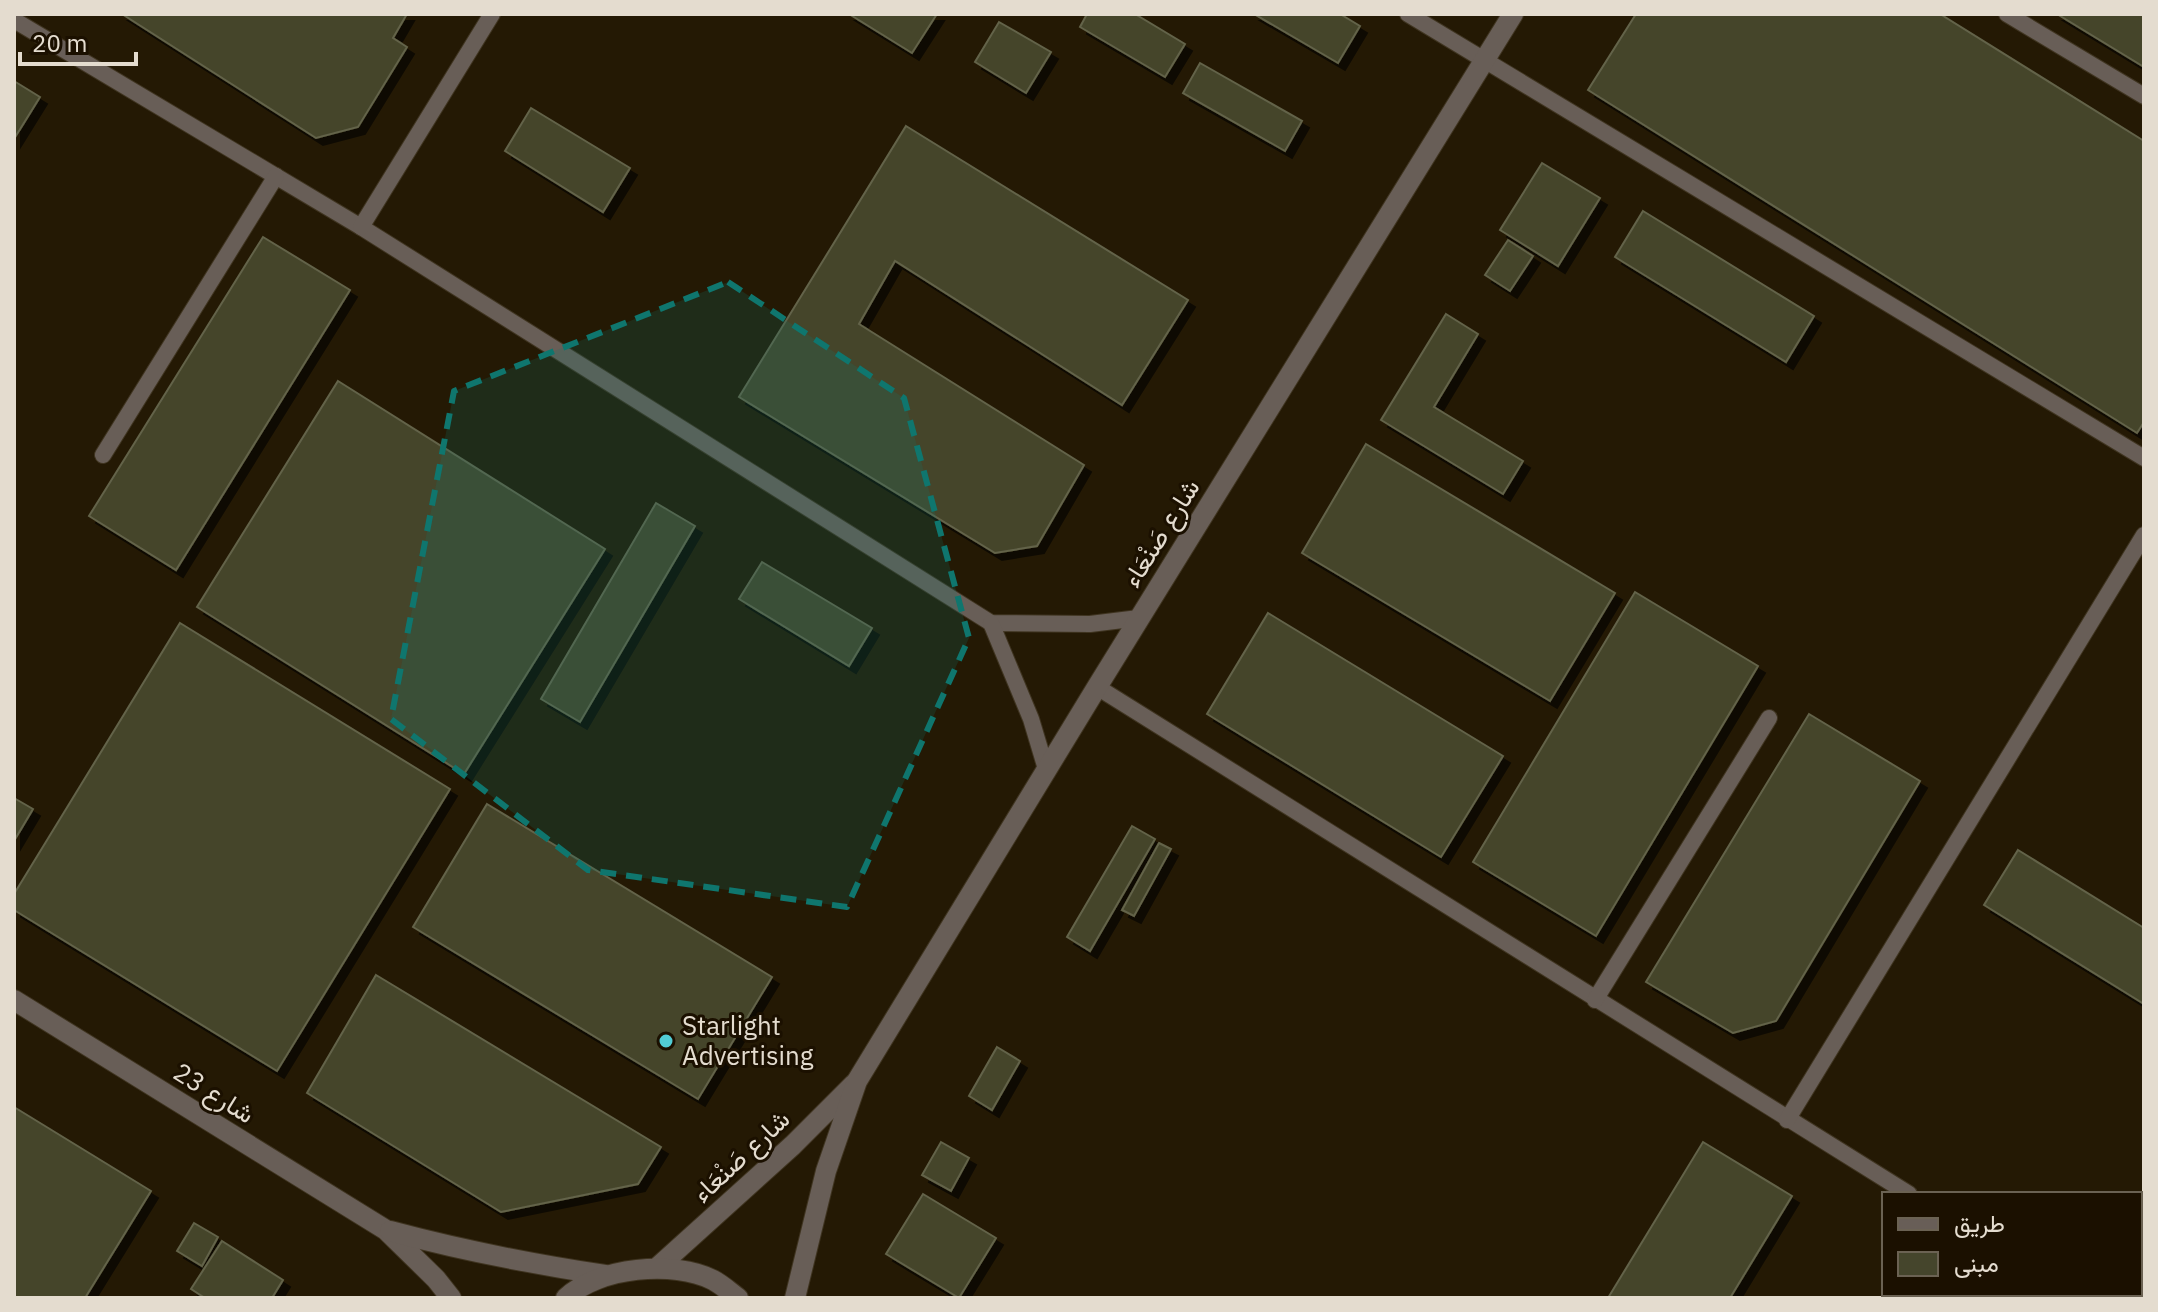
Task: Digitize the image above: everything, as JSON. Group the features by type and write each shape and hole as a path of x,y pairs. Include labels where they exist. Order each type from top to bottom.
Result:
{"street":[{"name":"شارع صَنْعَاء","path":"795,1298 826,1171 857,1081 1046,769 1513,14"},
{"name":"شارع 23","path":"14,1000 386,1230 451,1298"},
{"name":"شارع صَنْعَاء","path":"658,1267 771,1166 857,1081"},
{"name":"شارع 23","path":"386,1230 458,1249 605,1275"},
{"path":"566,1298 605,1275 658,1267 712,1279 738,1298"}],"lane":[{"path":"361,227 492,14"},
{"path":"1408,14 2144,458"},
{"path":"2007,14 2144,96"},
{"path":"14,20 361,227 991,623 1040,625 1139,618"},
{"path":"103,455 276,176"},
{"path":"1787,1120 2144,535"},
{"path":"991,623 1031,719 1046,769"},
{"path":"1097,687 1906,1192"},
{"path":"1595,1000 1769,718"}],"highlighted area":[{"path":"728,282 904,398 969,638 847,907 588,870 391,719 454,391"}],"building":[{"path":"122,14 407,14 393,38 407,47 358,127 316,138"},
{"path":"849,14 937,14 912,53"},
{"path":"1087,14 1135,14 1185,44 1165,77 1080,27"},
{"path":"1254,14 1340,14 1360,26 1338,63"},
{"path":"1636,14 1940,14 2144,141 2144,422 2137,433 1588,90"},
{"path":"2057,14 2144,14 2144,67"},
{"path":"999,22 1051,52 1026,93 975,62"},
{"path":"1200,63 1302,121 1285,151 1183,93"},
{"path":"14,81 40,97 14,139"},
{"path":"531,108 630,168 603,212 505,151"},
{"path":"906,126 1188,300 1122,405 895,261 859,324 1084,465 1037,546 995,553 739,397"},
{"path":"1542,163 1600,198 1558,266 1500,230"},
{"path":"1643,211 1814,316 1786,362 1615,257"},
{"path":"263,237 350,290 176,570 89,516"},
{"path":"1508,240 1533,256 1510,291 1485,275"},
{"path":"1446,314 1478,334 1434,407 1523,461 1503,494 1381,420"},
{"path":"338,381 605,549 464,774 197,607"},
{"path":"1366,444 1615,593 1550,701 1302,553"},
{"path":"656,503 695,526 580,722 541,699"},
{"path":"762,562 872,628 849,666 739,599"},
{"path":"1635,592 1758,666 1596,936 1473,862"},
{"path":"1268,613 1503,756 1441,857 1207,714"},
{"path":"180,623 450,789 277,1071 14,910 14,894"},
{"path":"1809,714 1920,781 1776,1021 1733,1033 1646,982"},
{"path":"14,798 33,809 14,841"},
{"path":"487,804 772,977 698,1099 413,927"},
{"path":"1132,826 1155,839 1090,951 1067,937"},
{"path":"1159,843 1171,849 1134,916 1122,910"},
{"path":"2018,850 2144,928 2144,1004 1984,905"},
{"path":"376,975 661,1147 638,1184 501,1212 307,1093"},
{"path":"997,1047 1020,1061 992,1110 969,1096"},
{"path":"14,1107 151,1191 85,1298 14,1298"},
{"path":"941,1142 969,1158 951,1191 922,1175"},
{"path":"1703,1142 1792,1196 1730,1298 1608,1298"},
{"path":"923,1194 996,1238 959,1298 886,1254"},
{"path":"194,1223 218,1237 202,1266 177,1251"},
{"path":"222,1241 283,1280 272,1298 205,1298 191,1289"}],"place":[{"name":"Starlight Advertising","path":"666,1041"}]}
